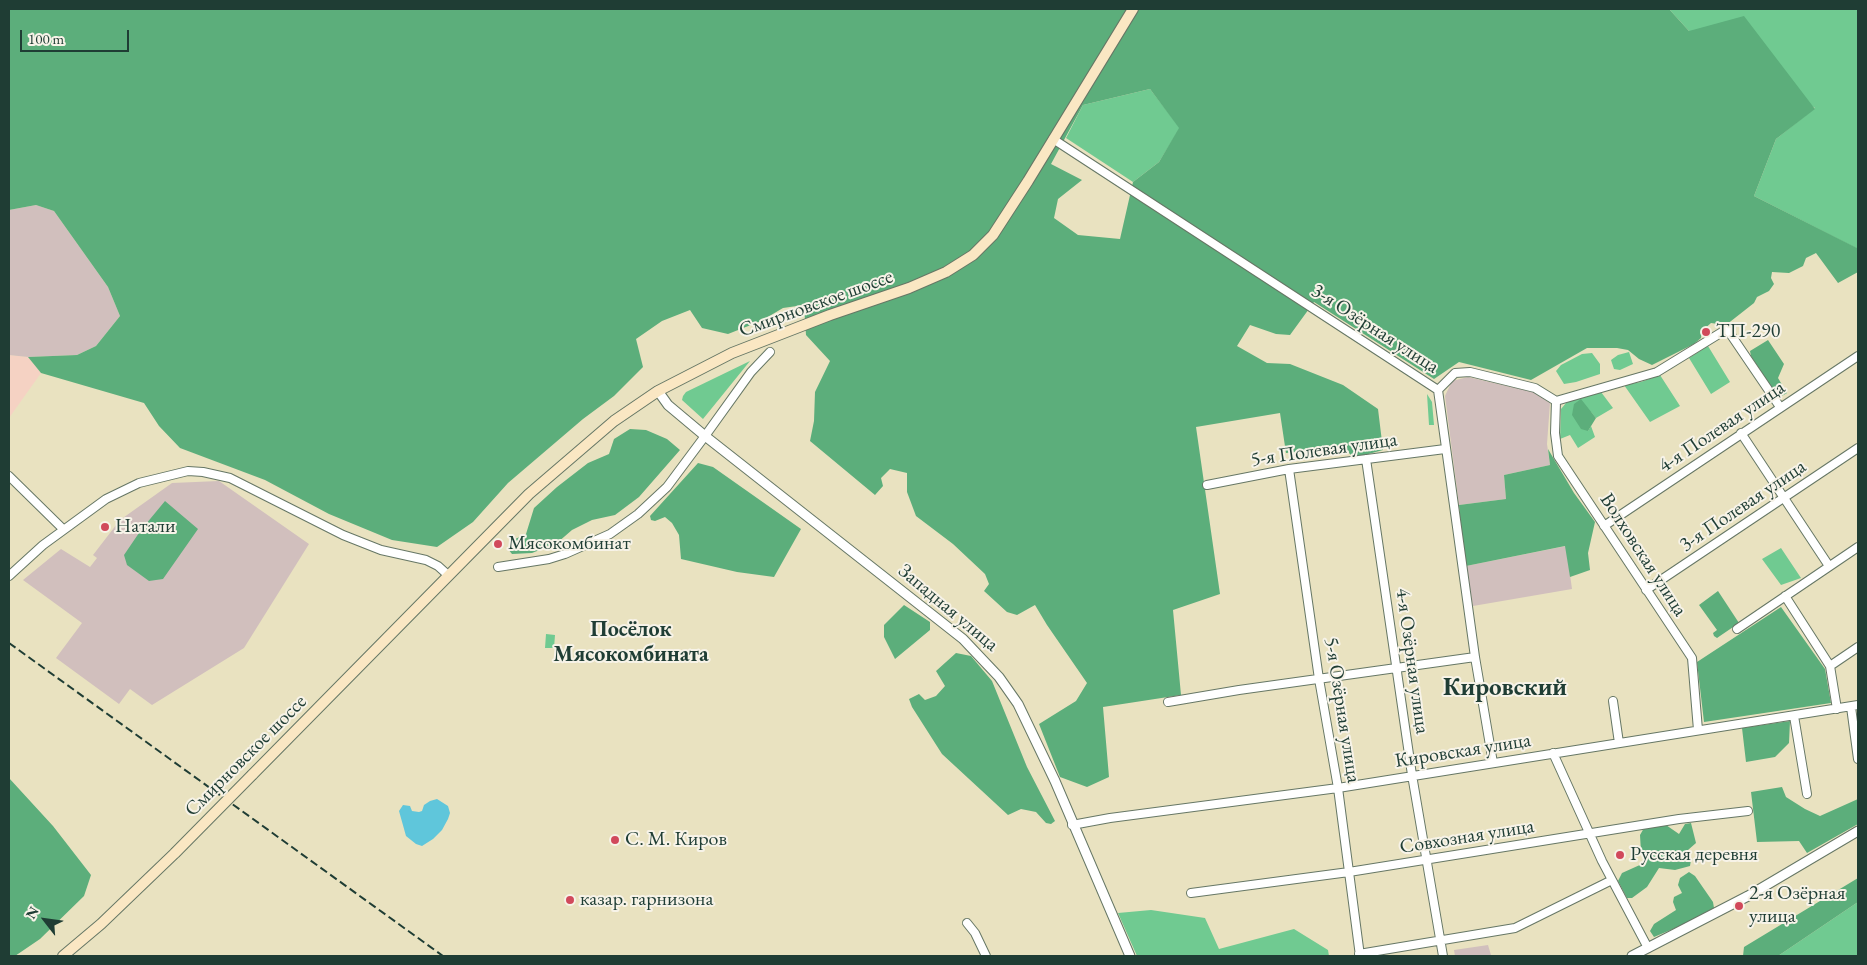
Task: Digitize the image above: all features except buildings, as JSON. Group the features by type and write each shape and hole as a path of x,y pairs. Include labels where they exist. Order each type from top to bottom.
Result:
{"main road":[{"name":"Смирновское шоссе","path":"63,956 101,924 175,853 528,494 614,421 658,391 732,354 814,320 909,288 946,272 973,255 993,235 1133,9"}],"street":[{"name":"3-я Озёрная улица","path":"1053,139 1438,390 1475,657 1493,764"},
{"path":"1438,390 1455,373 1470,372 1535,388 1556,401 1657,372 1727,329 1780,407"},
{"name":"Смирновское шоссе","path":"498,567 549,559 565,554 610,534 639,513 667,487 751,372 770,352"},
{"name":"4-я Полевая улица","path":"1604,526 1858,356"},
{"name":"Западная улица","path":"658,391 668,405 705,436 963,639 988,664 1018,704 1055,781 1072,825 1130,956"},
{"name":"Волховская улица","path":"1556,401 1555,433 1558,456 1692,658 1698,730"},
{"path":"1741,433 1829,566"},
{"name":"3-я Полевая улица","path":"1646,590 1858,448"},
{"name":"5-я Полевая улица","path":"1207,485 1290,469 1445,449"},
{"name":"4-я Озёрная улица","path":"1366,459 1412,775 1444,956"},
{"name":"5-я Озёрная улица","path":"1290,469 1319,679 1338,788 1360,955"},
{"path":"9,576 42,545 106,499 139,483 188,471 230,478 315,521 368,545 380,550 426,560 438,566 448,575"},
{"path":"9,476 64,529"},
{"path":"1737,629 1858,546"},
{"path":"1785,596 1830,666 1837,709"},
{"path":"1830,666 1858,647"},
{"path":"1168,702 1475,657"},
{"path":"1614,701 1619,743"},
{"path":"1854,706 1858,759"},
{"name":"Кировская улица","path":"1072,825 1110,818 1338,788 1854,706"},
{"path":"1794,716 1807,794"},
{"path":"1553,753 1612,880 1648,948"},
{"name":"Совхозная улица","path":"1191,893 1349,872 1679,819 1748,811"},
{"path":"1632,956 1748,896 1858,831"},
{"path":"1360,955 1515,928 1612,880"},
{"path":"967,923 975,933 986,956"}],"shaded area":[{"path":"36,205 54,211 108,287 120,316 96,346 77,355 28,357 9,355 9,210"},
{"path":"9,355 28,357 41,373 9,418"},
{"path":"1468,377 1533,392 1550,403 1547,444 1550,465 1504,475 1506,499 1459,505 1445,396 1452,381"},
{"path":"219,481 309,544 244,648 152,705 130,689 119,704 56,658 82,623 23,580 61,549 90,567 97,558 93,555 120,520 172,483"},
{"path":"1566,546 1572,589 1473,606 1466,566"},
{"path":"1488,945 1491,955 1500,956 1455,956 1454,950"}],"green space":[{"path":"9,9 1669,9 1689,31 1744,16 1815,109 1776,139 1754,196 1857,248 1858,272 1838,283 1816,253 1806,258 1803,266 1789,273 1772,272 1771,278 1774,284 1769,291 1757,297 1754,303 1726,325 1711,323 1702,331 1701,338 1694,344 1652,365 1639,359 1628,350 1587,348 1531,380 1459,362 1434,379 1314,302 1290,335 1276,334 1250,325 1237,346 1267,363 1290,364 1343,385 1378,409 1383,450 1354,458 1343,447 1286,453 1280,413 1196,427 1220,594 1173,610 1181,695 1103,707 1109,777 1087,787 1060,777 1039,724 1076,701 1087,683 1035,605 1017,615 1007,612 984,591 989,584 985,574 953,544 916,516 907,492 907,473 890,469 881,478 883,486 875,495 810,441 814,421 815,392 830,361 806,335 804,305 783,308 761,321 728,334 702,328 690,310 662,321 636,339 643,367 614,396 583,419 508,483 473,522 437,547 392,540 329,514 265,480 180,448 159,426 144,403 41,373 28,357 77,355 96,346 120,316 108,287 54,211 36,205 9,210","holes":["1150,89 1179,128 1159,162 1133,182 1120,239 1078,235 1054,218 1058,199 1082,180 1051,164 1083,105"]},
{"path":"1669,9 1858,9 1858,249 1754,196 1776,139 1815,108 1689,31"},
{"path":"1150,89 1180,128 1159,162 1133,182 1066,138 1083,105"},
{"path":"1768,340 1784,364 1778,378 1787,393 1780,397 1777,396 1751,356 1750,351"},
{"path":"1708,346 1730,382 1711,394 1689,358"},
{"path":"1629,352 1633,364 1620,370 1614,369 1611,360 1618,355"},
{"path":"1592,353 1600,364 1600,374 1564,384 1556,371 1561,365 1582,354"},
{"path":"750,361 703,419 682,400 686,392"},
{"path":"1660,375 1680,406 1650,422 1624,385 1641,382"},
{"path":"1601,392 1613,408 1596,418 1591,412 1588,431 1591,426 1595,437 1578,448 1570,435 1560,439 1561,409 1566,403"},
{"path":"1427,394 1432,402 1434,425 1429,425"},
{"path":"1581,399 1596,418 1588,431 1581,429 1572,415 1574,404"},
{"path":"630,429 646,430 667,439 680,450 639,497 615,515 592,520 572,530 557,543 532,553 512,554 508,549 513,540 526,534 534,508 588,463 609,454 614,439"},
{"path":"1548,449 1574,493 1595,522 1588,553 1590,570 1570,577 1565,546 1466,566 1459,505 1506,499 1504,475 1550,465"},
{"path":"698,463 713,467 801,529 774,577 737,572 681,559 679,535 672,523 665,517 655,521 651,520 650,516"},
{"path":"165,501 198,529 163,579 149,581 127,565 124,555 141,530"},
{"path":"1781,548 1801,578 1781,585 1762,559"},
{"path":"1718,591 1739,623 1717,638 1713,633 1717,630 1699,605"},
{"path":"904,605 930,622 930,630 895,659 884,637 884,625"},
{"path":"1781,607 1825,669 1831,703 1704,722 1697,662"},
{"path":"546,634 555,635 554,648 545,648"},
{"path":"956,653 971,656 992,681 1027,767 1055,821 1051,824 1046,823 1036,812 1021,809 1008,815 942,754 912,707 909,699 919,694 925,700 936,696 945,686 936,671"},
{"path":"1790,721 1789,743 1775,757 1746,762 1742,728"},
{"path":"9,778 53,826 91,875 84,896 40,939 15,956 9,956"},
{"path":"1782,787 1786,797 1820,816 1858,799 1858,824 1807,853 1799,841 1757,842 1751,792"},
{"path":"1691,823 1696,843 1688,850 1691,860 1690,866 1675,870 1659,868 1647,887 1632,898 1627,898 1618,881 1622,873 1642,864 1645,858 1641,852 1640,835 1644,828 1666,825 1679,834 1685,824"},
{"path":"1689,872 1695,876 1713,902 1714,908 1654,937 1650,931 1654,924 1676,910 1673,902 1674,897 1682,893 1678,885 1680,878"},
{"path":"1858,878 1858,902 1778,956 1743,956 1744,947"},
{"path":"1858,902 1858,956 1778,956"},
{"path":"1151,910 1205,918 1219,949 1294,929 1328,950 1329,956 1137,956 1118,913"}],"water":[{"path":"437,799 448,806 450,813 448,819 442,830 433,839 422,846 416,844 406,836 399,811 403,805 410,806 412,811 419,812 422,811 424,805"}],"railway":[{"path":"9,643 443,956"}],"place":[{"name":"ТП-290","path":"1706,332"},
{"name":"Натали","path":"105,527"},
{"name":"Мясокомбинат","path":"498,544"},
{"name":"С. М. Киров","path":"615,840"},
{"name":"Русская деревня","path":"1620,855"},
{"name":"казар. гарнизона","path":"570,900"},
{"name":"2-я Озёрная улица","path":"1739,906"}],"district":[{"name":"Посёлок Мясокомбината","path":"631,642"},
{"name":"Кировский","path":"1505,688"}]}
